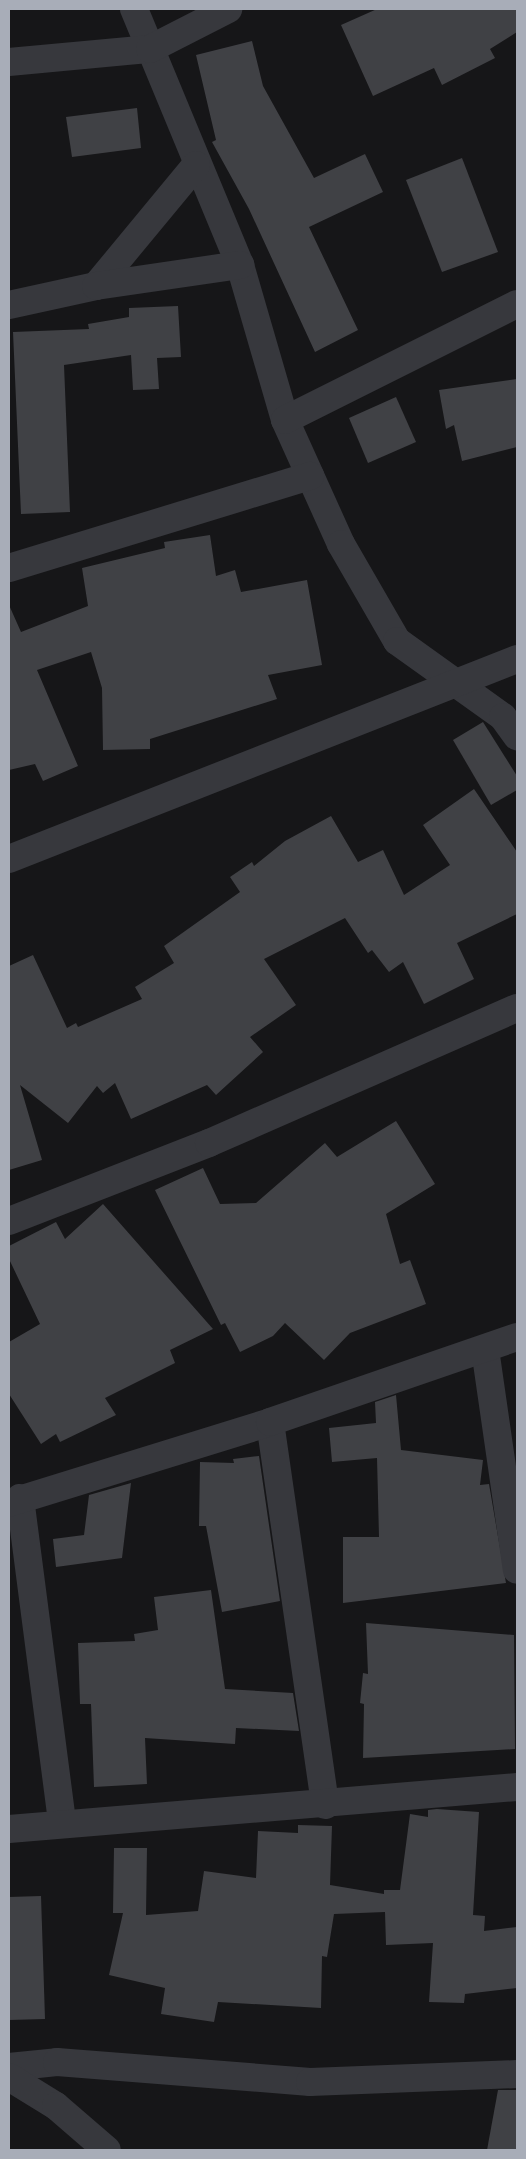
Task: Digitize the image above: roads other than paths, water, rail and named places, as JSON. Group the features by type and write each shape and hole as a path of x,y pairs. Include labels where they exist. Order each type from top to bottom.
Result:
{"street":[{"path":"134,9 196,165 240,265 285,420 341,544 397,641 503,716 517,736"},
{"path":"9,62 150,49 228,9"},
{"path":"96,286 196,165"},
{"path":"9,305 96,286 240,265"},
{"path":"285,420 517,304"},
{"path":"9,568 310,476"},
{"path":"9,860 517,659"},
{"path":"9,1221 209,1143 517,1008"},
{"path":"62,1822 14,1500 270,1422 517,1337"},
{"path":"485,1349 517,1570"},
{"path":"270,1422 325,1805"},
{"path":"9,1829 62,1822 325,1805 517,1787"},
{"path":"9,2067 57,2062 310,2082 517,2074"},
{"path":"9,2077 56,2106 107,2150"}]}
